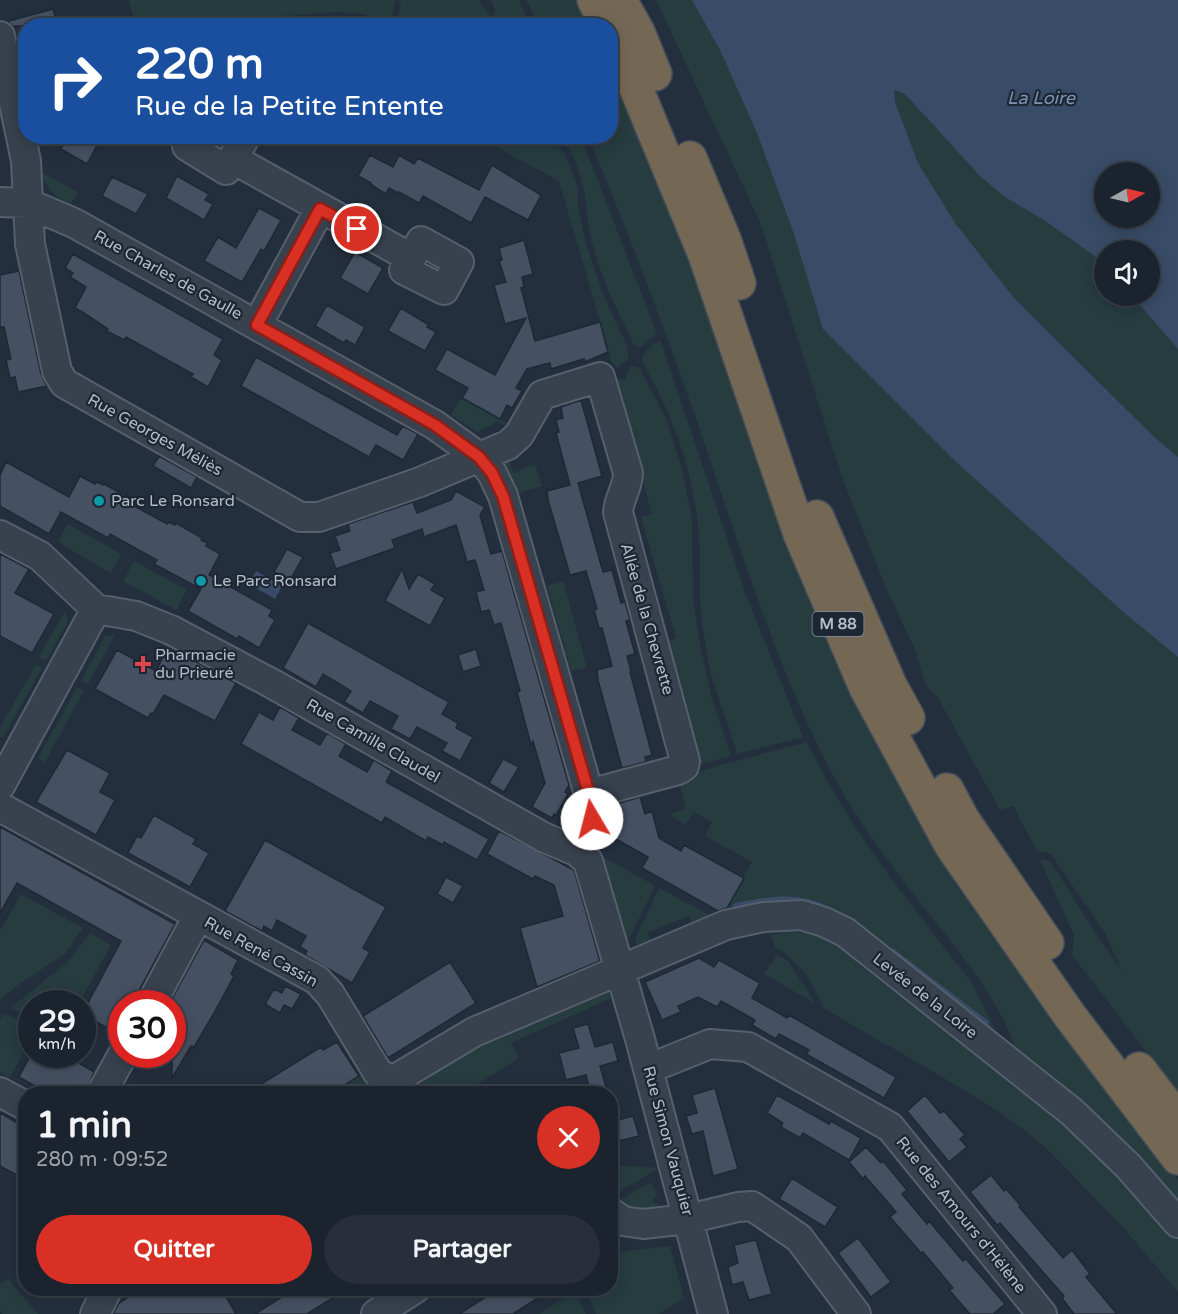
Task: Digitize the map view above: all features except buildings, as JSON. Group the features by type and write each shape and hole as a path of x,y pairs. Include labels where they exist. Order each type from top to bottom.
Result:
{"highway":[{"path":"594,0 604,18"},
{"name":"M 88","path":"620,0 638,32 724,239 818,517 890,685 963,820 1087,1001 1178,1120"},
{"name":"M 88","path":"618,45 705,255 800,534 866,688 951,845 1070,1016 1178,1158"}],"street":[{"path":"0,36 18,123"},
{"path":"14,203 26,161 22,144"},
{"path":"188,144 187,146 226,170 233,148 320,209 411,258"},
{"name":"Rue Charles de Gaulle","path":"14,203 74,223 435,425 479,457 492,473 503,496 589,794 592,819 576,851"},
{"name":"Rue Georges Méliès","path":"14,203 30,244 57,371 64,383 300,517 319,517 420,482 508,445 519,435 542,395 600,377"},
{"path":"257,325 320,209"},
{"name":"Allée de la Chevrette","path":"589,794 678,770 684,766 686,761 618,513 618,505 628,481 628,473 600,377"},
{"path":"0,535 40,556 96,609 0,786"},
{"name":"Rue Camille Claudel","path":"96,609 136,616 171,630 271,683 543,837 576,851"},
{"name":"Rue René Cassin","path":"0,807 316,980 330,994 378,1073 392,1082 474,1032 619,969"},
{"path":"576,851 588,861 619,969"},
{"name":"Levée de la Loire","path":"619,969 726,925 779,915 801,915 824,922 845,932 1072,1112 1128,1166 1178,1223"},
{"path":"158,990 198,916"},
{"name":"Rue Simon Vauquier","path":"619,969 713,1314"},
{"name":"Rue des Amours d'Hélène","path":"648,1069 710,1044 748,1047 890,1127 1038,1313"},
{"path":"105,1086 115,1068"},
{"path":"0,1092 18,1102"},
{"path":"618,1218 623,1221 643,1224 688,1219 738,1207 752,1206 799,1238 856,1314"},
{"path":"95,1314 104,1296"},
{"path":"376,1314 404,1296"}],"green space":[{"path":"129,0 395,0 392,18 374,18 362,14 340,12 261,18 133,18"},
{"path":"401,0 479,0 492,17 495,11 491,0 519,0 528,18 398,18"},
{"path":"526,0 583,0 593,18 535,18"},
{"path":"656,0 1178,0 1178,1093 1072,955 1074,935 1040,860 1050,861 1122,971 1106,935 1051,854 1037,851 1013,806 1000,810 937,696 926,686 914,647 888,593 843,480 760,222"},
{"path":"618,72 658,163 780,520 1102,1076 1178,1180 1178,1208 1020,1062 1002,1017 990,996 964,958 877,846 839,787 800,706 767,626 697,421 631,242 591,144 618,144"},
{"path":"491,144 556,144 565,154 577,185 578,208 586,244 603,294 628,348 628,359 616,368 612,363 559,181"},
{"path":"564,144 584,144 657,334 641,347 634,345 608,290 597,260 590,234 584,190 570,150"},
{"path":"40,172 78,192 70,205 52,192"},
{"path":"659,341 746,595 803,737 737,754 707,653 700,599 699,534 691,481 671,420 642,361 648,349"},
{"path":"631,366 639,368 666,418 682,469 692,519 693,597 700,646 712,699 731,756 692,767 692,730 673,659 662,643 676,638 641,517 652,514 615,380 626,379"},
{"path":"461,398 514,427 512,429 498,422 477,432 451,415"},
{"path":"508,459 513,473 535,464 542,486 518,493 505,461"},
{"path":"68,524 121,554 111,573 58,542"},
{"path":"134,561 187,590 176,610 123,581"},
{"path":"563,581 587,667 571,671 547,586"},
{"path":"65,611 68,622 46,661 39,657"},
{"path":"115,635 88,684 81,681 105,636"},
{"path":"36,664 42,668 3,738 0,737 0,728"},
{"path":"77,687 84,691 45,762 38,758"},
{"path":"806,742 835,795 860,834 889,876 974,986 1000,1041 849,930 724,914 752,862 705,836 712,822 693,812 686,825 671,816 672,813 686,809 678,777"},
{"path":"602,856 655,886 629,939 624,935"},
{"path":"659,888 711,917 694,928 689,916 647,933 650,941 637,945 635,940"},
{"path":"21,894 83,928 65,954 18,985 0,1000 0,931"},
{"path":"792,931 813,934 841,947 866,970 1006,1078 1033,1091 1178,1232 1178,1292 1122,1226 1047,1149 1024,1130 995,1109 939,1075 823,1008 816,990 804,973 790,958 775,947 771,935"},
{"path":"90,933 111,945 86,990 33,990 69,961"},
{"path":"777,955 788,961 816,1004 764,974"},
{"path":"610,986 617,994 511,1043 519,1058 474,1086 411,1086 465,1050"},
{"path":"18,1002 18,1011 10,1008"},
{"path":"5,1014 18,1019 18,1062 10,1078 0,1072 0,1019"},
{"path":"369,1073 377,1086 343,1086"},
{"path":"618,1165 658,1168 618,1193"},
{"path":"649,1183 653,1185 657,1197 653,1198 654,1203 658,1203 656,1212 618,1206 618,1201"},
{"path":"670,1246 684,1298 658,1314 596,1314 588,1296 618,1296 618,1252"},
{"path":"8,1278 18,1290 18,1296 23,1296 38,1314 2,1314 2,1311 0,1312 0,1284"},
{"path":"567,1296 577,1296 586,1314 539,1314"}],"water":[{"name":"La Loire","path":"692,0 1178,0 1178,349 1141,306 1160,306 1160,240 1094,240 1094,256 1044,220 1005,197 980,176 905,94 894,90 895,102 918,163 955,223 1014,298 1152,435 1178,457 1178,657 1128,616 956,462 823,329 794,234 757,133 721,52"},
{"path":"256,571 282,586 275,599 249,584"}],"waterway":[{"path":"736,906 783,899 806,902 830,910"},
{"path":"893,952 986,1023"}],"place":[{"name":"Parc Le Ronsard","path":"99,501"},
{"name":"Le Parc Ronsard","path":"201,581"},
{"name":"Pharmacie du Prieuré","path":"143,664"}],"route":[{"path":"357,229 320,209 257,325 435,425 479,457 492,473 503,496 589,794 592,819"}]}
